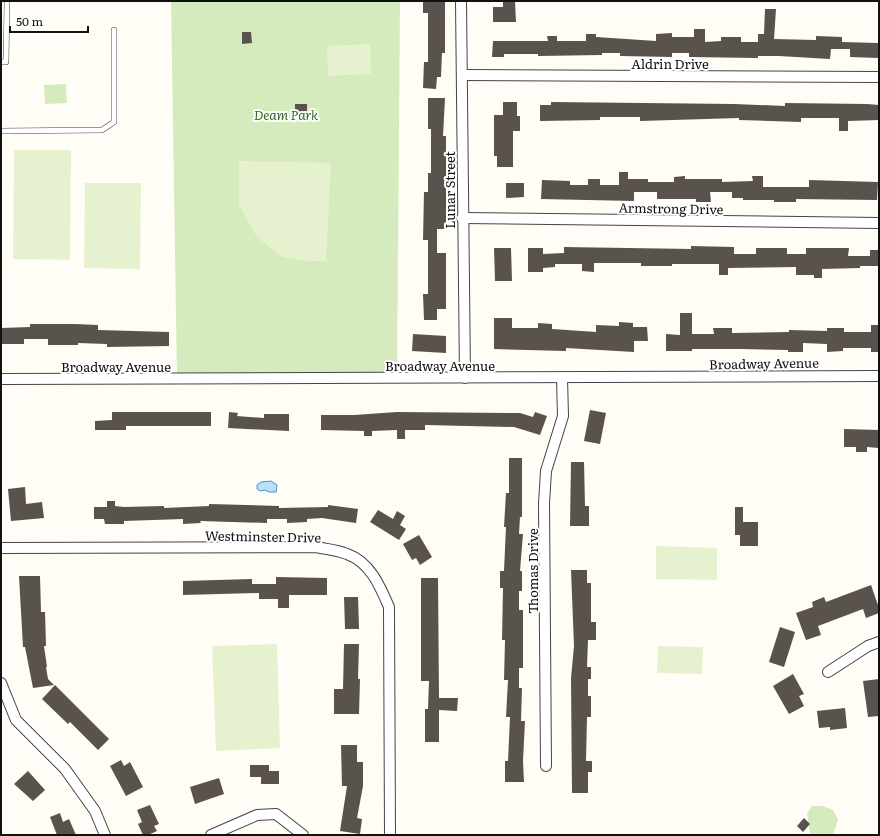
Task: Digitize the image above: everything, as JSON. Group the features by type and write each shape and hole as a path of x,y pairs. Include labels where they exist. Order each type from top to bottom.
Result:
{"street":[{"name":"Lunar Street","path":"461,1 462,218 465,378"},
{"name":"Aldrin Drive","path":"462,75 879,77"},
{"name":"Armstrong Drive","path":"462,218 879,223"},
{"name":"Broadway Avenue","path":"1,379 879,376"},
{"name":"Thomas Drive","path":"546,766 544,503 546,471 563,416 562,378"},
{"name":"Westminster Drive","path":"1,548 316,547 347,554 356,558 373,573 389,607 390,835"},
{"path":"828,672 868,646 879,642"},
{"path":"1,684 16,720 65,769 95,811 105,835"},
{"path":"211,835 256,815 276,814 303,835"}],"lane":[{"path":"1,62 6,62 7,1"},
{"path":"1,131 102,130 114,122 114,30"}],"green space":[{"name":"Deam Park","path":"171,1 400,1 397,378 177,379"},
{"path":"370,44 371,74 328,76 327,46"},
{"path":"66,84 67,103 45,104 44,85"},
{"path":"14,150 71,150 70,260 13,259"},
{"path":"239,161 331,163 326,261 309,261 283,257 257,237 239,205"},
{"path":"85,183 141,183 140,269 84,268"},
{"path":"656,546 717,548 717,580 656,579"},
{"path":"277,644 280,748 216,751 212,646"},
{"path":"658,646 703,647 702,674 657,673"},
{"path":"812,806 823,806 833,810 838,820 833,835 810,835 807,813"}],"water":[{"path":"271,481 277,485 276,492 269,492 265,490 260,491 257,489 257,485 261,482"}],"building":[{"path":"423,1 445,1 445,53 442,53 441,77 437,77 436,89 423,88 424,62 428,62 428,13 423,13"},
{"path":"503,1 515,1 516,22 493,22 493,7 503,7"},
{"path":"765,9 776,9 774,39 816,40 816,36 842,37 842,42 878,43 878,58 850,57 850,49 831,49 830,59 779,56 758,56 758,58 689,57 689,53 672,53 672,57 620,56 620,53 602,53 602,55 538,56 538,54 504,54 504,57 492,57 493,41 548,41 547,36 557,36 557,41 586,41 586,34 596,34 596,37 656,41 656,34 672,33 672,37 694,37 694,29 705,29 705,42 721,41 721,37 741,37 741,42 758,42 758,34 764,34"},
{"path":"242,32 251,32 252,43 242,44"},
{"path":"428,98 445,98 443,136 446,136 446,229 437,229 437,253 446,253 446,309 437,309 437,320 424,320 423,294 428,294 428,240 423,240 424,192 428,192 428,173 431,173 431,129 428,129"},
{"path":"503,102 517,102 517,116 520,116 520,131 513,131 513,167 497,167 497,156 494,156 494,115 503,115"},
{"path":"551,102 785,106 785,103 867,104 879,105 879,120 848,121 848,131 839,131 839,118 801,118 801,122 739,120 739,118 640,121 640,117 600,117 600,120 540,121 540,105 551,105"},
{"path":"295,104 307,104 307,114 295,114"},
{"path":"619,172 628,172 628,179 648,179 648,182 674,182 674,177 685,176 685,179 722,179 722,182 753,181 752,176 763,176 763,187 809,187 809,180 878,182 877,200 796,199 796,202 774,202 774,200 743,200 743,198 732,198 732,192 710,192 711,202 696,202 696,199 657,199 657,192 634,192 634,201 541,199 542,180 570,181 570,185 588,185 588,179 600,179 600,185 619,185"},
{"path":"506,183 524,183 524,197 506,198"},
{"path":"691,246 734,247 734,254 756,254 756,248 787,248 787,254 806,254 806,248 849,248 848,256 870,256 870,250 879,250 879,266 822,269 822,278 814,278 814,275 796,275 796,267 728,268 728,275 719,275 719,264 672,264 672,266 641,266 641,263 594,263 594,272 582,271 582,264 555,264 555,267 543,268 543,272 528,272 528,248 543,248 543,254 564,253 564,247 691,249"},
{"path":"494,248 511,248 512,281 495,281"},
{"path":"680,313 692,313 692,334 714,334 713,328 732,328 732,333 789,332 789,330 827,331 827,328 844,328 844,332 871,332 871,325 879,325 879,352 871,352 871,348 843,348 843,351 827,352 827,344 803,343 803,352 788,352 788,350 743,349 692,349 692,351 666,351 666,334 680,335"},
{"path":"494,318 512,318 512,328 538,328 538,323 552,324 552,329 596,332 596,325 619,326 619,322 633,323 633,327 647,327 648,341 634,341 634,352 566,348 566,351 494,349"},
{"path":"30,324 98,325 98,330 169,332 169,346 107,347 107,344 78,343 78,345 48,345 48,339 24,339 24,344 1,344 1,328 30,327"},
{"path":"413,334 446,336 446,353 412,351"},
{"path":"590,410 606,413 600,444 584,441"},
{"path":"112,412 211,412 211,426 126,426 126,430 95,430 95,421 112,420"},
{"path":"229,412 238,413 237,416 264,418 264,414 289,414 289,431 228,428"},
{"path":"397,412 520,413 533,417 535,412 547,416 540,435 514,427 425,425 425,430 405,430 405,439 397,439 397,430 372,431 372,436 364,436 364,431 321,430 321,415 354,415"},
{"path":"844,429 879,430 879,448 867,447 867,452 856,452 856,447 844,447"},
{"path":"509,458 522,458 522,517 520,517 519,534 523,534 520,571 522,571 522,591 519,591 519,610 523,610 523,668 519,668 519,688 522,688 521,721 525,721 523,761 524,782 505,782 505,761 508,761 510,717 506,717 508,680 504,680 505,640 502,640 503,588 500,588 500,571 504,571 506,527 504,527 506,493 509,493"},
{"path":"571,462 584,462 585,506 589,506 589,526 570,526"},
{"path":"25,487 26,504 42,502 44,518 11,521 8,489"},
{"path":"107,501 115,501 115,506 124,507 164,506 164,508 209,506 209,504 279,506 279,508 328,507 328,505 358,509 356,523 322,518 307,519 307,522 287,523 287,519 267,519 267,523 200,521 201,523 183,524 183,519 124,521 124,524 105,524 104,519 94,519 94,507 107,507"},
{"path":"735,507 743,507 743,522 758,522 758,546 740,546 740,535 735,535"},
{"path":"378,510 393,519 397,511 405,516 400,525 406,529 399,540 370,522"},
{"path":"419,535 432,557 420,565 416,558 412,560 403,544"},
{"path":"571,570 587,570 587,583 591,583 591,622 596,622 596,640 588,640 587,667 591,667 591,679 588,679 588,696 591,696 591,717 587,717 586,761 592,761 592,772 588,772 588,793 572,793 571,678 574,646"},
{"path":"19,576 40,576 41,612 45,612 46,646 44,646 46,667 48,679 54,685 33,688 25,647 23,647"},
{"path":"276,577 327,578 327,595 289,595 289,608 278,608 278,599 259,599 259,593 183,595 183,581 252,579 252,584 276,584"},
{"path":"421,578 438,578 439,698 458,698 457,711 439,710 439,742 425,742 425,709 428,709 429,681 421,681"},
{"path":"871,585 879,608 879,613 866,618 863,609 818,626 821,635 806,640 796,613 813,607 812,602 824,597 826,602"},
{"path":"344,597 358,597 359,629 345,629"},
{"path":"780,627 795,632 784,667 769,662"},
{"path":"344,644 359,644 359,714 334,714 334,689 343,689"},
{"path":"793,674 804,694 799,696 804,706 789,714 773,686"},
{"path":"879,679 879,716 868,717 863,681"},
{"path":"55,685 109,739 98,750 70,722 68,724 42,699"},
{"path":"845,708 847,728 830,730 830,727 819,728 817,711"},
{"path":"341,745 357,745 357,762 363,762 363,786 357,818 362,819 360,834 340,831 347,786 342,786"},
{"path":"121,760 124,766 130,762 143,787 126,796 110,766"},
{"path":"250,765 269,765 269,771 279,771 279,784 261,784 261,777 250,777"},
{"path":"28,771 45,790 33,801 14,784"},
{"path":"219,778 224,794 195,804 190,787"},
{"path":"150,805 159,824 154,826 157,831 148,835 143,835 138,824 142,822 137,810"},
{"path":"60,813 63,822 69,819 76,835 57,835 50,817"},
{"path":"804,818 810,824 803,832 797,826"}]}
